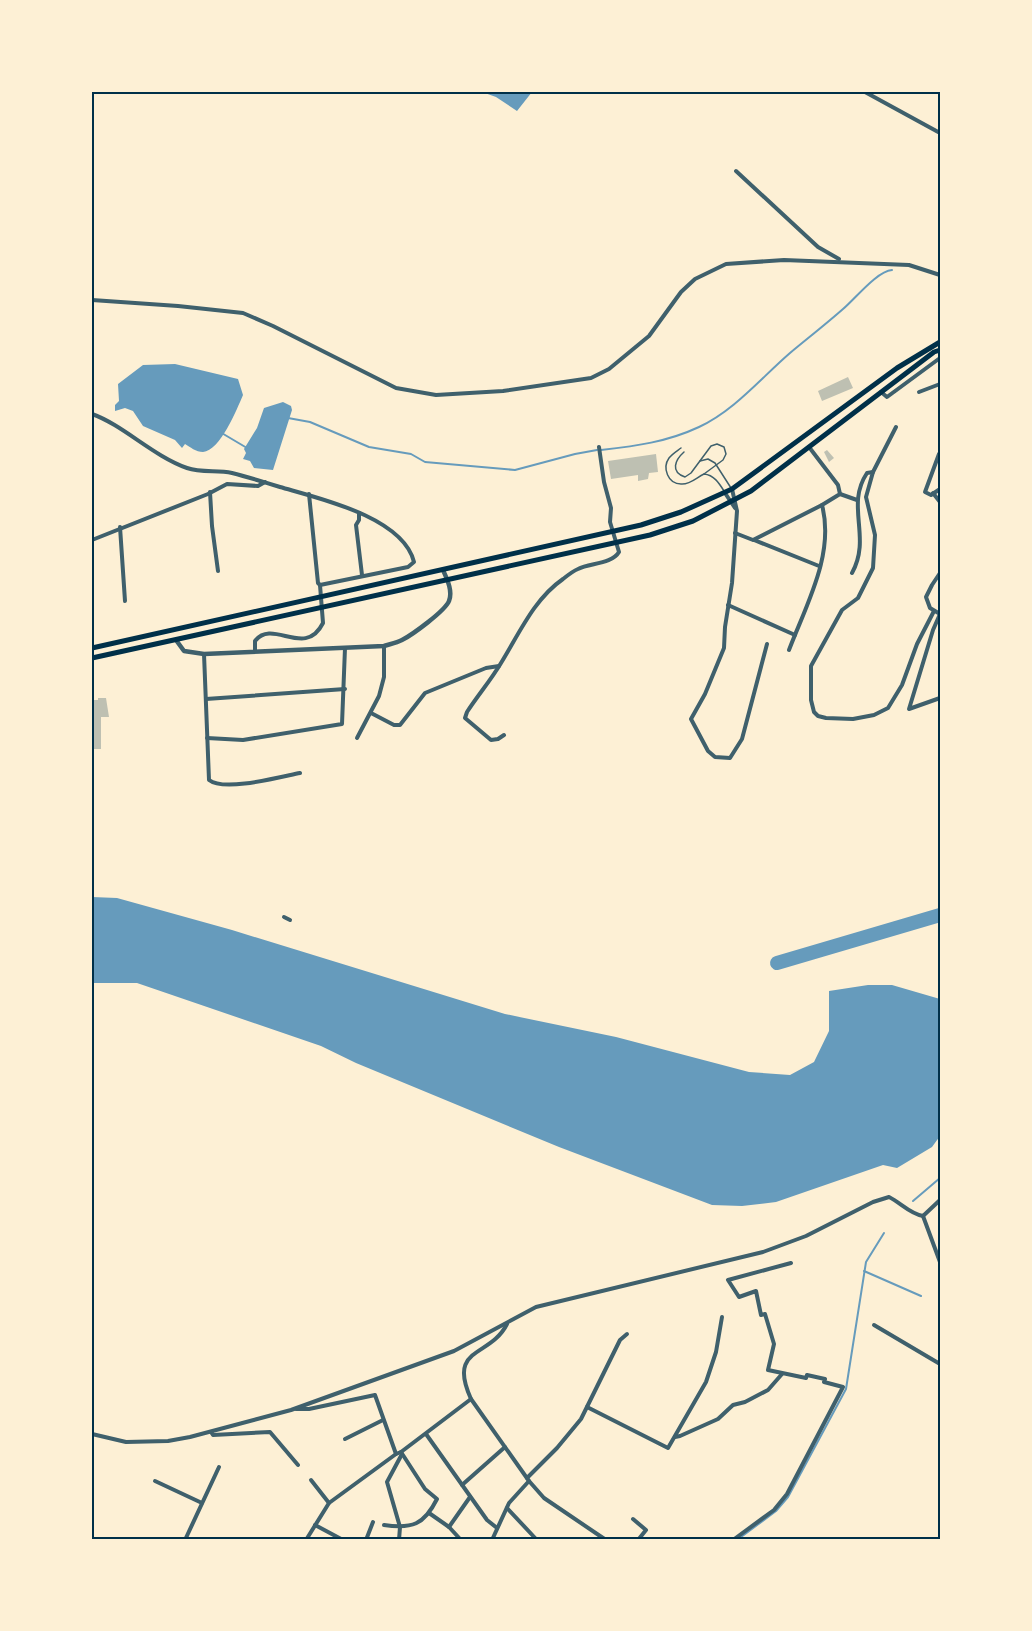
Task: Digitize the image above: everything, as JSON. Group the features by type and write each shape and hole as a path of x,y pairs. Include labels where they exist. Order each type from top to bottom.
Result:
{"main road":[{"path":"92,648 655,521 732,489 897,368 940,342"},
{"path":"92,658 650,535 693,521 751,491 934,352 940,350"}],"street":[{"path":"864,92 940,133"},
{"path":"736,171 818,247 839,259"},
{"path":"92,300 243,313 396,388 436,395 503,391 591,378 609,369 641,344 662,320 681,292 695,279 726,264 784,261 909,265 940,273"},
{"path":"881,392 887,397 940,359"},
{"path":"920,392 940,384"},
{"path":"92,414 187,468 229,472 309,494 358,513 382,525 396,536 412,554 414,562 408,567 362,575 321,586"},
{"path":"896,427 873,472 866,497 875,535 874,564 858,598 842,610 811,666 811,700 814,712 826,718 853,719 874,716 888,708 902,685 917,644 934,611"},
{"path":"808,446 838,485 840,494"},
{"path":"504,735 491,740 465,717 500,666 525,622 546,594 576,569 617,557 620,552 610,522 611,508 604,482 599,447"},
{"path":"939,454 925,492 931,495 940,489"},
{"path":"852,573 861,550 857,500 864,476 867,472 873,472"},
{"path":"92,540 227,484 258,486 266,482"},
{"path":"732,489 737,512 722,656 691,719 708,752 716,757 730,758 742,739 766,644"},
{"path":"210,492 218,571"},
{"path":"725,493 733,501"},
{"path":"933,493 940,502"},
{"path":"255,650 255,641 266,633 298,639 314,636 320,630 324,617 321,586 318,583 309,494"},
{"path":"840,494 857,500"},
{"path":"753,540 840,494"},
{"path":"789,650 809,601 825,541 822,505"},
{"path":"358,513 359,520 356,525 362,575"},
{"path":"120,527 125,601"},
{"path":"735,533 819,566"},
{"path":"176,640 184,651 204,654 384,646 412,633 448,603 450,595 448,581 442,570"},
{"path":"940,573 926,597 927,603 940,614 909,709 940,698"},
{"path":"728,605 795,635"},
{"path":"933,630 940,627"},
{"path":"357,738 379,696 384,677 384,646"},
{"path":"207,738 243,740 342,724 345,648"},
{"path":"204,654 209,780 212,783 224,784 300,773"},
{"path":"371,713 394,725 400,725 425,693 486,668 500,666"},
{"path":"206,699 345,689"},
{"path":"284,916 290,920"},
{"path":"92,1434 113,1440 142,1443 174,1440 211,1432 291,1410 454,1351 536,1307 764,1252 806,1236 873,1202 889,1197 898,1201 915,1215 923,1216"},
{"path":"923,1216 940,1200"},
{"path":"923,1216 940,1262"},
{"path":"733,1539 774,1510 787,1494 843,1388 807,1375 806,1378 768,1370 774,1344 772,1344 765,1314 761,1315 756,1292 739,1297 728,1280 791,1263"},
{"path":"587,1407 668,1448 706,1382 716,1352 722,1317"},
{"path":"508,1323 498,1336 472,1355 463,1370 471,1400 528,1480 544,1498 606,1539"},
{"path":"874,1325 940,1364"},
{"path":"492,1539 507,1508 528,1480 570,1434 587,1407 620,1340 627,1334"},
{"path":"674,1437 718,1419 733,1405 745,1402 768,1389 782,1374"},
{"path":"291,1410 309,1409 375,1395 396,1454"},
{"path":"399,1539 400,1527 387,1482 402,1453 471,1400"},
{"path":"345,1439 383,1420"},
{"path":"211,1432 213,1435 270,1431 298,1466"},
{"path":"426,1434 487,1521 497,1528"},
{"path":"462,1485 506,1447"},
{"path":"306,1539 329,1503 396,1454 402,1453"},
{"path":"384,1525 414,1526 429,1513 437,1499 425,1489 402,1453"},
{"path":"185,1539 219,1467"},
{"path":"311,1480 329,1503"},
{"path":"155,1481 202,1503"},
{"path":"449,1527 470,1497"},
{"path":"507,1508 536,1539"},
{"path":"429,1513 461,1539"},
{"path":"633,1519 646,1530 638,1539"},
{"path":"366,1539 373,1522"},
{"path":"315,1525 343,1539"}],"lane":[{"path":"681,448 668,459 666,468 669,477 680,484 690,482 704,474 723,460 726,454 724,447 717,444 708,448 694,470 685,477 676,471 676,461 684,452"},
{"path":"698,464 708,459 716,465 732,489"},
{"path":"694,470 695,475 700,476"},
{"path":"704,474 715,478 725,493"}],"water":[{"path":"482,92 532,92 517,111 496,97"},
{"path":"175,364 238,379 243,395 237,410 222,437 209,450 200,452 185,444 182,448 175,440 143,426 133,411 125,408 115,411 115,405 119,401 118,384 143,365"},
{"path":"283,402 291,406 292,410 273,470 254,468 250,461 243,459 246,453 244,449 257,428 264,408"},
{"path":"92,897 117,898 232,930 505,1014 616,1037 749,1072 790,1075 814,1062 829,1031 829,991 868,985 892,985 940,999 940,1136 932,1147 897,1168 883,1165 776,1202 742,1206 712,1205 559,1147 356,1063 321,1046 137,983 92,983"}],"building":[{"path":"848,377 853,388 822,401 818,391"},
{"path":"827,450 834,458 829,462 824,452"},
{"path":"656,454 658,472 649,473 648,479 638,481 638,475 611,479 608,461"},
{"path":"98,698 106,698 109,717 101,717 101,749 92,749 92,700 98,700"}],"waterway":[{"path":"601,450 663,440 712,420 736,403 873,280 892,270"},
{"path":"288,418 310,422 369,447 411,454 425,462 515,470 597,450"},
{"path":"220,432 247,448"},
{"path":"777,963 940,915"},
{"path":"913,1201 940,1178"},
{"path":"737,1540 776,1511 788,1497 846,1389 866,1262 884,1233"},
{"path":"864,1271 921,1296"}]}
